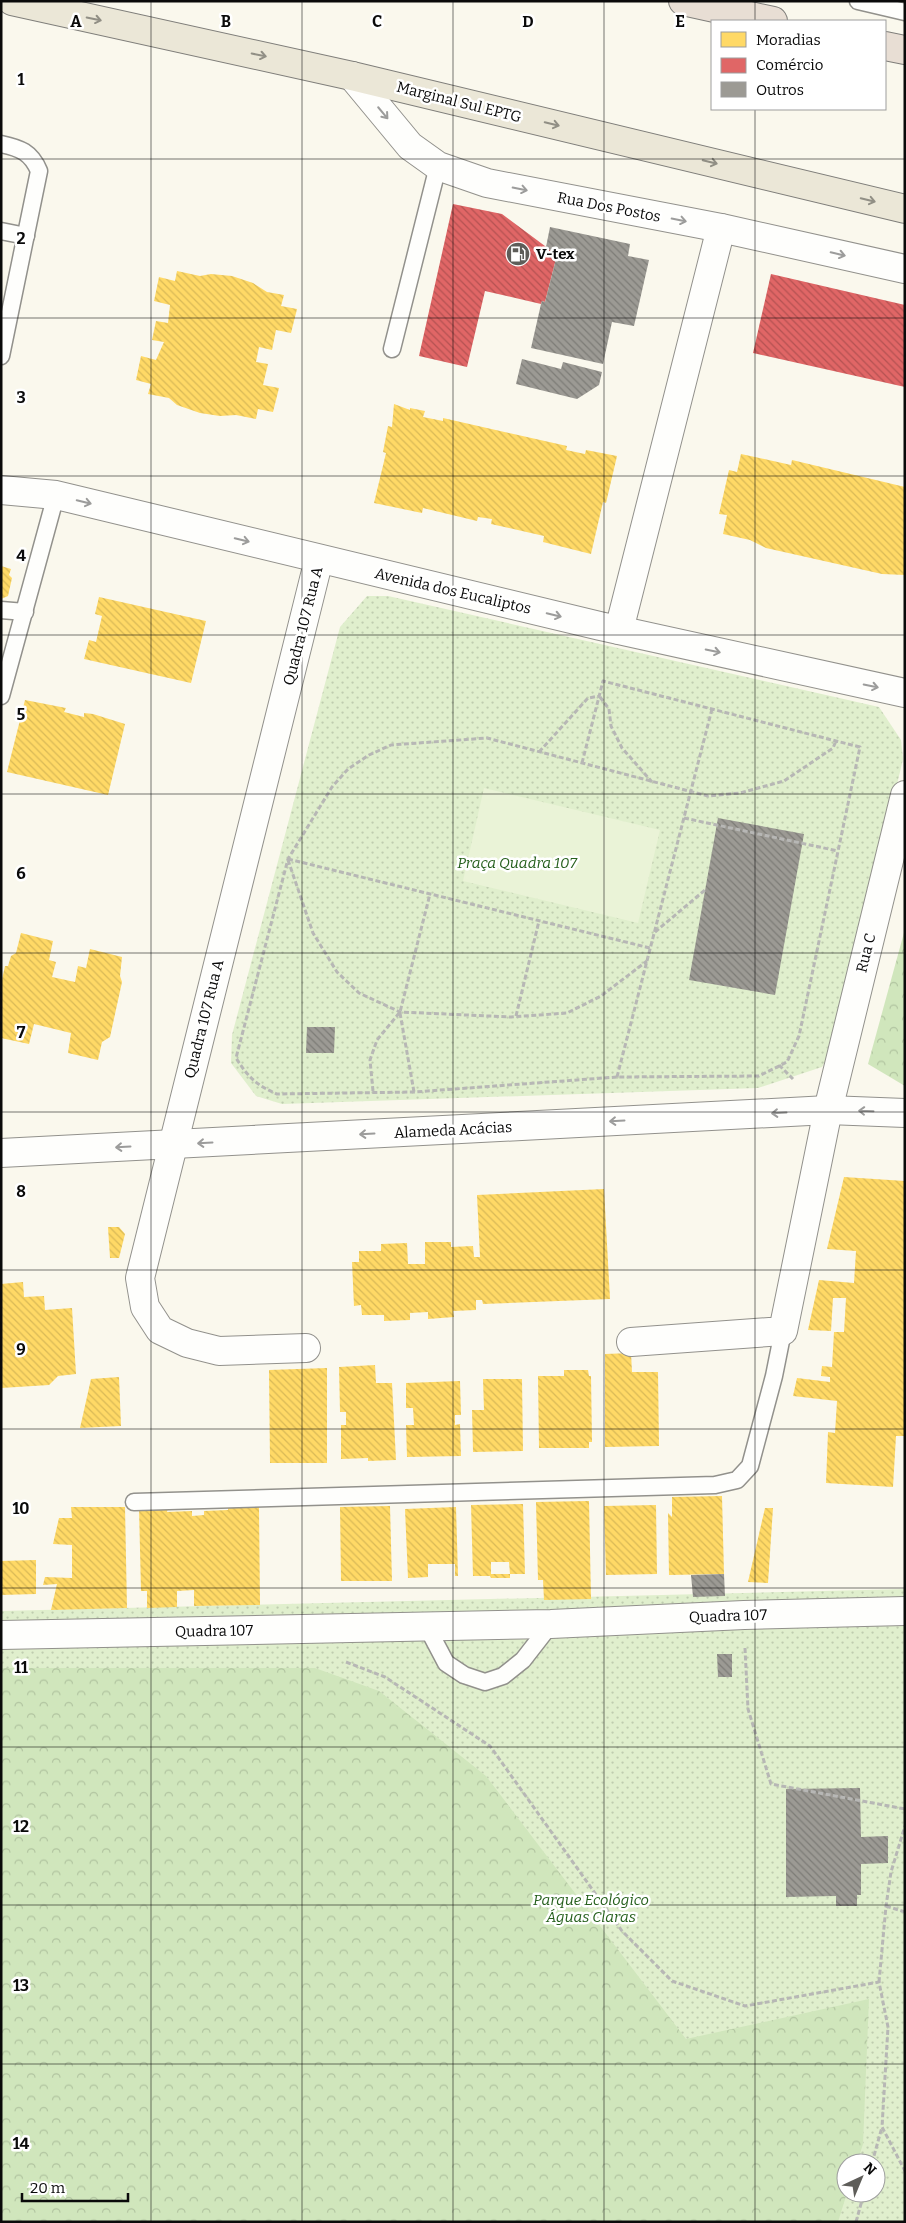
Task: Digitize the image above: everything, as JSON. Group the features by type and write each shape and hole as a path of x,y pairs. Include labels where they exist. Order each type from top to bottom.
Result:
{"highway":[{"path":"683,1 768,20"},
{"path":"886,46 905,50"}],"main road":[{"name":"Marginal Sul EPTG","path":"12,1 352,76 905,209"}],"street":[{"name":"Rua Dos Postos","path":"352,76 410,146 438,166 487,183 721,228 905,269"},
{"path":"618,630 721,228"},
{"name":"Avenida dos Eucaliptos","path":"1,490 56,495 618,630 905,693"},
{"name":"Quadra 107 Rua A","path":"306,1348 219,1352 187,1343 160,1330 145,1307 140,1278 319,559"},
{"name":"Rua C","path":"783,1331 828,1110 905,795"},
{"name":"Alameda Acácias","path":"1,1153 828,1110 905,1113"},
{"path":"631,1342 783,1331"},
{"name":"Quadra 107","path":"1,1636 551,1624 744,1614 905,1611"}],"lane":[{"path":"858,1 905,12"},
{"path":"1,144 21,148 35,162 39,171 1,356"},
{"path":"392,349 438,166"},
{"path":"1,231 26,236"},
{"path":"1,696 56,495"},
{"path":"1,610 24,612"},
{"path":"134,1502 705,1486 737,1480 750,1466 774,1376 783,1331"},
{"path":"427,1627 446,1663 464,1675 486,1682 503,1676 523,1660 551,1624"}],"path":[{"path":"582,763 604,681 860,747 799,1036 787,1062 759,1076 617,1077 414,1092 373,1091 277,1094 258,1086 244,1071 236,1058 288,859 332,787 348,769 390,745 487,738 652,782 708,796 740,793 784,781 826,753 836,741"},
{"path":"539,752 588,698 600,696"},
{"path":"600,696 609,709 611,726 622,748 652,782"},
{"path":"617,1077 712,709"},
{"path":"684,818 838,851"},
{"path":"288,859 650,948"},
{"path":"288,859 313,934 337,972 359,993 400,1012 516,1016 567,1014 601,996 647,961"},
{"path":"654,933 705,890"},
{"path":"414,1092 400,1012 430,894"},
{"path":"516,1016 539,920"},
{"path":"373,1091 370,1060 377,1040 400,1012"},
{"path":"744,1614 748,1709 771,1784 905,1808"},
{"path":"341,1660 385,1677 490,1746 622,1931 672,1981 745,2006 879,1982"},
{"path":"875,2153 882,2127 888,2027 879,1982 886,1906 891,1872 905,1826"},
{"path":"886,1906 905,1912"},
{"path":"882,2127 905,2171"},
{"path":"856,2222 861,2203"}],"green space":[{"name":"Praça Quadra 107","path":"367,596 388,596 879,707 901,740 903,759 837,1041 822,1067 758,1088 282,1104 256,1096 231,1063 232,1035 340,627"},
{"path":"484,788 660,830 638,923 463,881"},
{"path":"905,929 905,1086 868,1064"},
{"name":"Parque Ecológico Águas Claras","path":"905,1589 905,2222 1,2222 1,1611"},
{"name":"Parque Ecológico Águas Claras","path":"1,1668 315,1668 379,1691 486,1776 686,2039 869,1999 863,2144 860,2153 836,2153 836,2203 844,2203 838,2222 1,2222"}],"building: Moradias":[{"path":"177,271 200,276 211,274 232,276 253,283 267,292 284,295 281,306 297,309 291,333 276,330 272,350 259,347 256,362 268,364 263,385 279,388 273,412 258,409 256,419 236,415 220,416 200,413 177,405 169,398 148,394 151,384 136,380 141,356 156,360 164,342 152,340 156,321 168,323 170,305 154,301 159,277 175,281"},
{"path":"394,404 410,410 410,408 425,411 423,417 443,421 443,418 567,446 566,450 585,454 586,450 617,456 606,503 603,502 591,554 543,542 544,536 491,524 492,519 478,517 477,521 423,508 422,513 374,503 386,453 383,452 388,426 392,427"},
{"path":"741,454 791,465 792,460 905,487 905,575 882,574 766,548 750,540 723,534 727,515 719,514 729,470 737,472"},
{"path":"1,566 11,569 9,575 12,578 8,596 1,599"},
{"path":"99,597 206,621 191,683 84,659 89,640 96,642 102,616 95,614"},
{"path":"25,700 66,708 64,712 84,717 84,713 93,714 125,724 108,795 7,772"},
{"path":"21,933 53,941 49,960 56,962 52,977 75,982 78,966 86,968 90,949 122,957 120,976 122,982 110,1037 102,1042 98,1060 68,1053 71,1033 34,1024 29,1044 1,1038 1,984 5,966 8,966 11,956 16,953"},
{"path":"844,1177 905,1181 905,1436 896,1436 893,1487 826,1483 828,1432 835,1433 837,1401 793,1396 797,1378 830,1382 830,1377 821,1376 822,1366 832,1367 834,1332 844,1332 846,1298 833,1298 831,1331 808,1330 819,1280 854,1283 856,1251 827,1249"},
{"path":"604,1189 610,1299 483,1304 482,1300 476,1300 476,1310 453,1311 454,1317 428,1319 428,1312 410,1313 410,1320 384,1321 384,1315 362,1315 361,1305 354,1306 352,1262 359,1262 359,1251 381,1251 381,1244 407,1243 408,1264 425,1264 425,1242 451,1242 451,1247 473,1246 474,1257 480,1257 477,1195"},
{"path":"108,1227 119,1227 125,1234 119,1258 110,1258"},
{"path":"23,1282 24,1297 44,1296 45,1310 72,1308 76,1374 58,1376 49,1385 1,1388 1,1284"},
{"path":"631,1353 632,1372 658,1372 659,1446 605,1447 605,1354"},
{"path":"375,1365 376,1383 392,1383 396,1460 368,1461 368,1458 341,1459 341,1425 346,1425 346,1412 340,1412 339,1367"},
{"path":"327,1368 327,1463 270,1463 269,1370"},
{"path":"564,1370 588,1370 589,1376 591,1376 592,1442 589,1442 589,1448 539,1448 538,1376 564,1376"},
{"path":"119,1377 121,1426 80,1428 91,1379"},
{"path":"483,1379 522,1379 523,1451 473,1452 472,1410 484,1410"},
{"path":"460,1381 461,1415 455,1415 455,1425 460,1424 461,1456 407,1457 406,1425 414,1425 413,1408 406,1408 406,1383"},
{"path":"722,1496 724,1574 669,1575 668,1513 672,1517 672,1497"},
{"path":"589,1501 591,1599 544,1600 543,1580 538,1580 536,1502"},
{"path":"523,1504 525,1574 510,1574 510,1578 473,1576 471,1505","holes":["491,1562 509,1562 510,1574 491,1574"]},
{"path":"656,1505 657,1574 606,1575 604,1506"},
{"path":"228,1506 259,1506 260,1605 194,1606 194,1590 177,1591 177,1607 147,1608 147,1591 141,1591 139,1508 168,1507 167,1512 192,1511 192,1516 204,1515 204,1511 228,1510"},
{"path":"390,1506 392,1581 341,1581 340,1507"},
{"path":"71,1507 125,1507 127,1608 51,1610 57,1584 43,1585 45,1577 72,1578 72,1545 53,1544 59,1518 72,1518"},
{"path":"456,1507 458,1576 455,1576 455,1564 428,1564 428,1577 408,1578 405,1509"},
{"path":"765,1508 773,1508 768,1583 748,1582"},
{"path":"36,1560 36,1594 1,1595 1,1561"}],"building: Comércio":[{"path":"453,204 502,214 557,255 545,302 542,301 541,304 485,291 467,367 419,356"},
{"path":"771,274 905,305 905,387 753,353"}],"building: Outros":[{"path":"550,227 630,244 628,256 649,260 634,326 612,322 603,364 531,348 541,304 542,301 545,302 557,255 546,247"},
{"path":"522,359 561,369 563,362 602,372 599,385 577,399 516,384"},
{"path":"718,818 804,834 775,995 689,980"},
{"path":"307,1027 335,1027 334,1053 306,1053"},
{"path":"724,1574 725,1596 693,1597 691,1575"},
{"path":"717,1654 732,1654 732,1677 718,1677"},
{"path":"860,1788 861,1837 888,1836 888,1863 861,1864 861,1895 857,1895 857,1906 836,1906 836,1896 786,1897 786,1789"}],"place":[{"name":"V-tex","path":"518,254"}]}
